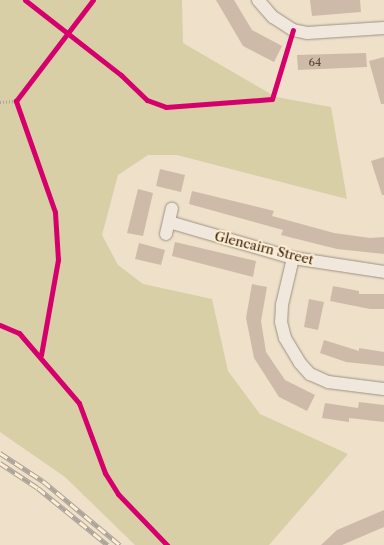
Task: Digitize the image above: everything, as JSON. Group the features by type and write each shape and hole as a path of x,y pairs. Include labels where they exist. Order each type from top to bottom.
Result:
{"street":[{"path":"258,0 273,17 300,31 384,28"},
{"path":"166,234 172,210"},
{"name":"Glencairn Street","path":"169,222 293,258 384,272"},
{"path":"293,258 282,305 282,322 285,338 300,364 310,374 328,382 384,389"}],"path":[{"path":"16,101 21,94"},
{"path":"0,102 16,101"},
{"path":"16,101 19,108"}],"shaded area":[{"path":"0,0 182,0 183,43 276,97 331,107 347,199 177,155 148,155 118,175 102,235 118,265 143,284 212,299 228,371 260,414 348,454 269,545 135,545 65,477 0,432"}],"building":[{"path":"216,0 234,0 252,30 282,46 274,62 243,46"},
{"path":"310,0 360,0 361,12 312,16"},
{"path":"366,53 367,67 298,70 297,55"},
{"path":"384,57 384,104 381,104 369,61"},
{"path":"384,157 384,195 382,195 371,161"},
{"path":"160,169 185,175 181,192 156,186"},
{"path":"138,189 153,193 143,236 127,233"},
{"path":"192,191 274,211 272,216 334,233 370,238 384,237 384,254 337,249 281,235 283,230 189,204"},
{"path":"175,242 256,261 253,277 172,256"},
{"path":"139,243 165,250 161,265 135,259"},
{"path":"252,284 267,287 261,321 266,352 285,380 315,395 307,411 279,397 254,358 246,318"},
{"path":"333,286 359,291 359,294 384,294 384,309 370,309 330,301"},
{"path":"309,299 324,302 318,330 304,327"},
{"path":"324,340 359,351 359,348 384,352 384,366 346,362 320,353"},
{"path":"359,402 384,405 384,422 349,418 349,422 322,418 325,403 358,408"},
{"path":"384,510 384,527 342,545 321,545 337,530"}],"railway":[{"path":"0,453 43,481 120,545"},
{"path":"0,463 38,488 108,545"}],"cycle path":[{"path":"25,0 121,75 147,100 166,107 272,99 293,30"},
{"path":"41,355 58,260 55,212 16,101 93,0"},
{"path":"0,325 19,333 79,403 105,473 118,494 167,545"}]}
